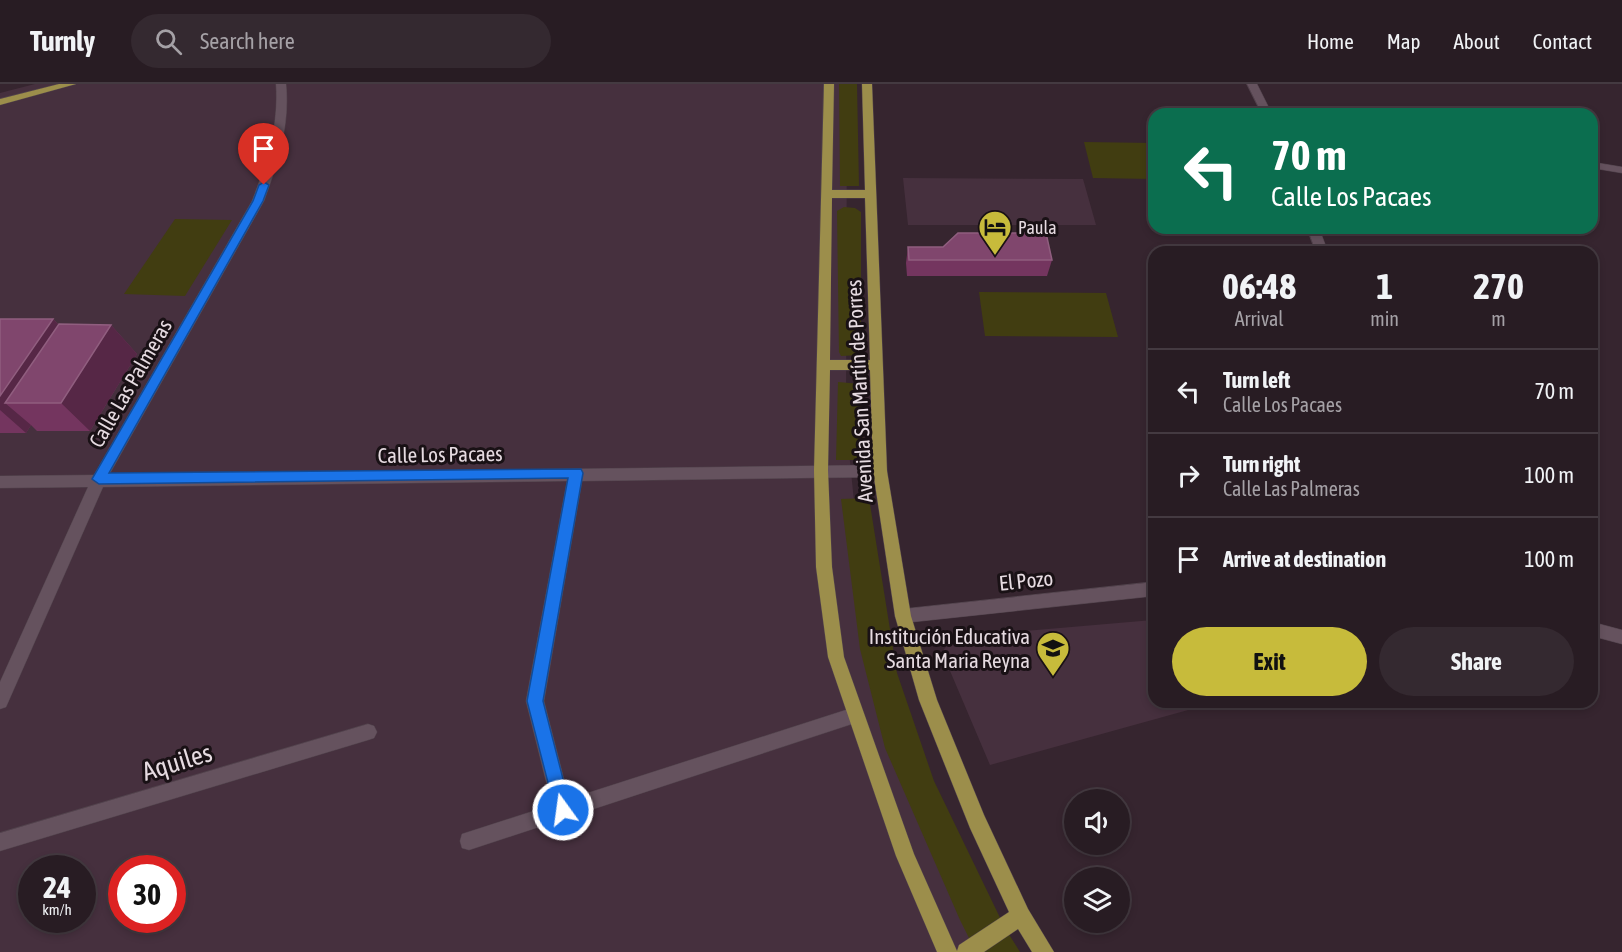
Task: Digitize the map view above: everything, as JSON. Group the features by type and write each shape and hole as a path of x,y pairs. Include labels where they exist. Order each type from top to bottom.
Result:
{"main road":[{"path":"0,102 71,84"},
{"name":"Avenida San Martín de Porres","path":"829,84 821,470 824,567 836,657 905,856 946,952"},
{"name":"Avenida San Martín de Porres","path":"867,84 880,471 903,616 928,700 977,821 1020,916 1044,952"},
{"path":"826,194 871,194"},
{"path":"823,365 876,365"},
{"path":"966,952 1020,916"}],"street":[{"name":"Calle Las Palmeras","path":"0,701 99,479 258,201 276,155 284,104 281,84"},
{"path":"1252,84 1264,108"},
{"path":"1598,166 1622,170"},
{"name":"Calle Los Pacaes","path":"0,482 880,471"},
{"path":"563,810 535,701 576,473"},
{"name":"El Pozo","path":"903,616 1148,590"},
{"path":"1598,631 1622,637"},
{"path":"469,841 855,715"},
{"name":"Aquiles","path":"0,842 368,732"}],"shaded area":[{"path":"35,84 847,84 846,422 869,650 994,952 0,952 0,93"},
{"path":"839,84 857,84 859,186 840,186"},
{"path":"1084,142 1148,143 1148,179 1093,178"},
{"path":"903,178 1083,179 1096,225 908,225"},
{"path":"844,207 855,208 861,212 861,355 841,356 839,352 837,211"},
{"path":"175,219 232,220 185,296 124,294"},
{"path":"979,292 1106,293 1118,337 985,336"},
{"path":"838,382 861,384 864,460 836,460"},
{"path":"869,498 897,673 934,781 1005,928 1020,952 976,952 885,748 860,649 841,499"},
{"name":"Institución Educativa Santa Maria Reyna","path":"1148,620 1148,708 1195,708 990,765 942,652 953,637"}],"building":[{"path":"958,233 1046,233 1052,260 909,260 908,247 943,247"},
{"path":"0,319 53,319 0,396"},
{"path":"59,324 111,325 61,403 5,403"}],"place":[{"name":"Paula","path":"995,256"},
{"name":"Institución Educativa Santa Maria Reyna","path":"1053,677"}],"route":[{"path":"264,185 258,201 99,479 576,473 535,701 563,810"}]}
